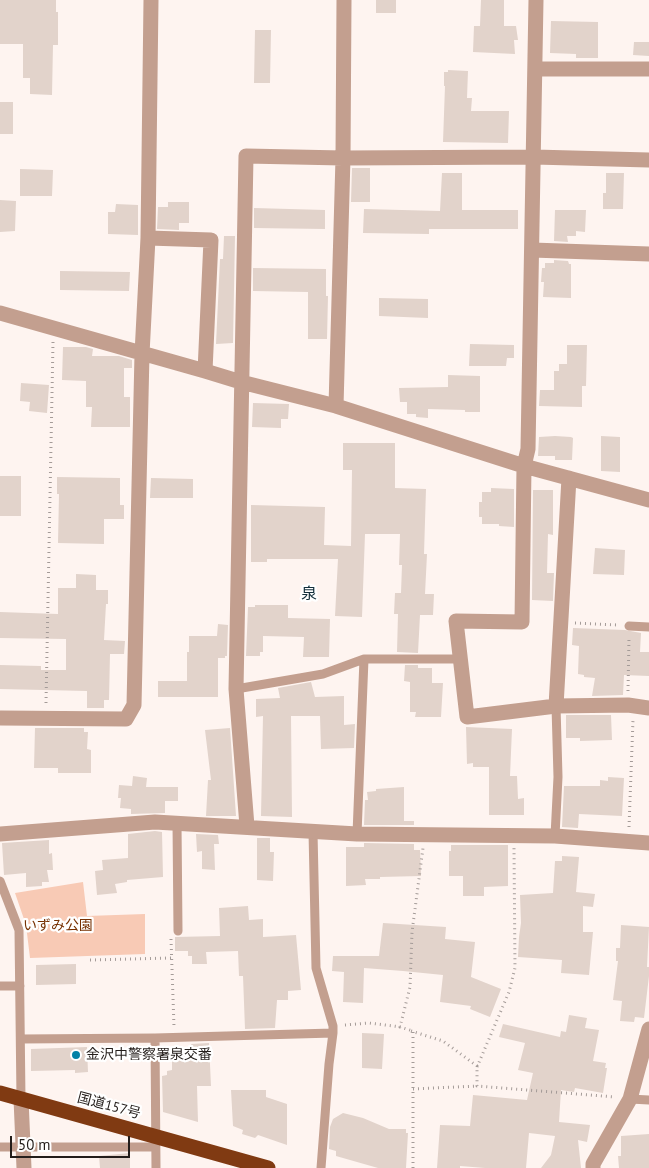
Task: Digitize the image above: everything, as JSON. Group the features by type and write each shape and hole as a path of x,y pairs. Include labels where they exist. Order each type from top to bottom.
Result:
{"highway":[{"name":"国道157号","path":"0,1093 156,1141 268,1168"}],"street":[{"path":"0,718 126,719 134,705 142,354 148,238 151,0"},
{"path":"336,406 343,158 344,0"},
{"path":"536,0 528,449 524,466 522,622 456,621 467,717 556,706 628,705 649,708"},
{"path":"535,68 649,69"},
{"path":"247,826 236,689 246,156 343,158 534,157 649,160"},
{"path":"148,238 211,240 205,371"},
{"path":"532,250 649,254"},
{"path":"0,313 241,382 336,406 524,466 649,500"},
{"path":"556,706 569,478"},
{"path":"0,834 156,822 357,834 555,836 649,843"},
{"path":"593,1168 593,1164 611,1136 630,1099 649,1028"},
{"path":"21,1099 24,1168"}],"lane":[{"path":"629,626 649,627"},
{"path":"236,689 323,674 364,659 460,659"},
{"path":"357,834 364,659"},
{"path":"555,836 558,777 556,706"},
{"path":"178,823 178,931"},
{"path":"312,832 316,968 333,1030 321,1168"},
{"path":"0,881 20,930 21,1099"},
{"path":"0,986 20,986"},
{"path":"21,1039 175,1038 333,1030"},
{"path":"155,1038 156,1168"},
{"path":"630,1099 649,1100"},
{"path":"0,1147 156,1141"}],"path":[{"path":"46,718 54,329"},
{"path":"400,1027 410,987 412,932 425,835"},
{"path":"476,1086 476,1066 509,992 516,968 514,835"},
{"path":"175,1038 170,933 178,931"},
{"path":"90,960 171,958"},
{"path":"333,1030 369,1023 400,1027 443,1041 476,1066"},
{"path":"413,1031 413,1168"},
{"path":"413,1089 476,1086 630,1099"}],"green space":[{"name":"いずみ公園","path":"83,882 87,916 145,914 145,954 30,958 26,925 15,893"}],"building":[{"path":"0,0 56,0 58,45 53,45 52,95 30,94 30,78 23,78 23,44 0,44"},
{"path":"376,0 396,0 396,13 376,13"},
{"path":"481,0 504,0 504,26 516,26 518,40 514,40 515,54 473,52 474,26 480,26"},
{"path":"551,21 598,22 598,58 576,58 576,54 550,53"},
{"path":"255,30 271,30 270,83 254,83"},
{"path":"634,42 649,42 649,56 633,55"},
{"path":"448,70 468,71 467,98 472,98 471,111 509,111 508,143 443,142 444,72 448,72"},
{"path":"0,102 13,102 13,134 0,134"},
{"path":"352,168 370,168 370,202 351,202"},
{"path":"20,169 53,170 52,196 20,196"},
{"path":"442,173 462,173 462,210 518,210 518,229 429,229 429,234 363,233 364,209 440,211"},
{"path":"606,173 624,173 623,209 603,209 603,193 606,193"},
{"path":"0,200 16,201 15,231 0,232"},
{"path":"168,202 189,202 189,223 179,223 179,230 157,229 158,207 168,207"},
{"path":"116,204 138,205 138,235 108,234 108,212 115,212"},
{"path":"254,208 325,210 325,229 254,228"},
{"path":"555,210 586,210 585,232 576,231 576,236 567,236 568,242 554,241"},
{"path":"224,236 235,236 233,343 216,344 220,259 223,259"},
{"path":"554,260 568,261 571,264 571,298 543,297 544,282 541,282 542,268 545,268 545,263 554,263"},
{"path":"253,268 326,269 326,296 328,296 327,339 308,339 308,292 253,291"},
{"path":"60,271 130,272 129,291 60,290"},
{"path":"379,298 428,299 428,318 379,316"},
{"path":"470,344 514,345 514,358 507,358 506,366 469,366"},
{"path":"567,345 587,345 586,386 582,386 582,407 539,406 540,390 554,390 554,371 559,371 559,364 567,364"},
{"path":"63,347 86,347 93,349 92,356 119,356 132,360 132,368 124,368 124,397 130,397 130,427 91,427 92,407 86,407 86,381 62,380"},
{"path":"448,375 480,376 480,412 428,409 428,418 416,417 416,414 407,414 407,402 400,402 399,388 448,387"},
{"path":"21,383 49,385 47,413 29,411 30,402 20,401"},
{"path":"253,403 289,404 288,419 281,419 281,428 252,427"},
{"path":"601,436 620,437 620,472 601,471"},
{"path":"539,437 573,438 572,460 555,460 555,456 538,456"},
{"path":"343,443 395,443 395,488 426,489 424,554 427,554 425,594 434,594 433,615 420,615 418,653 397,652 398,614 394,614 395,593 401,593 402,565 399,565 400,534 365,534 362,617 335,616 338,559 267,559 267,562 251,562 251,505 325,507 324,545 351,546 352,470 343,470"},
{"path":"0,476 21,476 21,516 0,516"},
{"path":"57,477 120,478 120,505 124,505 124,519 104,519 104,544 58,543 59,494 57,494"},
{"path":"151,478 193,479 193,498 150,498"},
{"path":"491,488 514,489 514,527 499,526 499,524 482,524 482,517 479,517 479,502 482,502 482,492 491,492"},
{"path":"533,490 553,490 553,535 548,534 547,573 554,573 553,601 532,600"},
{"path":"595,548 625,550 624,575 593,574"},
{"path":"76,574 96,575 96,590 108,590 104,640 125,641 124,654 110,654 109,700 104,700 104,708 87,708 87,691 0,689 0,665 41,666 41,670 66,670 66,639 0,638 0,612 58,614 58,588 76,588"},
{"path":"255,605 288,605 288,618 330,619 329,657 303,657 304,637 263,636 263,652 260,652 260,656 246,656 248,607 255,607"},
{"path":"218,624 228,625 227,656 225,658 218,658 218,697 158,697 158,681 187,681 189,636 217,636"},
{"path":"573,628 625,630 641,633 640,652 649,652 649,676 624,675 623,695 592,696 595,678 584,677 584,675 578,674 579,646 572,645"},
{"path":"405,665 418,665 418,668 432,668 432,683 443,683 441,717 415,717 416,712 410,712 410,682 404,681"},
{"path":"311,682 315,697 344,696 344,725 355,724 354,748 321,749 320,716 291,716 292,817 261,816 263,716 256,717 256,699 280,698 278,688"},
{"path":"566,715 611,715 612,740 580,741 580,738 566,738"},
{"path":"466,727 512,729 510,776 517,776 518,799 524,798 524,815 489,815 489,767 473,767 473,763 467,764"},
{"path":"35,728 84,728 84,732 88,732 87,749 91,750 91,773 58,773 58,768 34,768"},
{"path":"230,728 236,816 206,816 208,780 211,780 205,730"},
{"path":"133,776 147,778 146,787 178,787 178,801 165,801 165,813 131,814 131,809 120,808 121,798 118,798 119,785 132,786"},
{"path":"608,777 624,778 622,816 579,814 578,828 562,827 564,786 600,786 600,780 608,781"},
{"path":"404,787 404,821 414,821 414,825 364,825 365,800 368,800 367,792 376,791 376,789"},
{"path":"162,832 163,877 127,880 127,882 115,884 117,893 97,895 95,871 103,870 102,860 128,858 128,834"},
{"path":"196,834 218,835 219,844 214,844 215,870 202,869 202,851 197,852"},
{"path":"257,838 270,838 270,852 274,852 273,881 257,880"},
{"path":"49,840 49,854 52,853 53,870 47,870 49,882 42,882 42,886 26,887 26,873 4,875 2,843"},
{"path":"364,843 414,844 414,850 420,850 421,876 365,879 366,885 346,886 346,847 364,847"},
{"path":"451,845 508,845 508,886 484,887 484,896 463,896 463,876 449,876 449,851 451,851"},
{"path":"562,856 579,857 576,892 595,894 593,907 583,906 583,932 593,932 589,975 561,973 562,960 518,957 521,923 520,895 553,893 555,861 562,861"},
{"path":"248,906 249,920 263,919 263,937 296,935 301,990 288,991 288,1000 277,1000 275,1028 245,1029 243,976 239,976 238,951 206,952 207,964 192,964 192,956 188,956 188,951 175,951 175,937 220,936 219,908"},
{"path":"383,923 446,927 445,939 475,942 471,977 501,989 490,1017 470,1009 471,1006 440,1002 443,975 364,968 363,1003 343,1002 344,972 332,971 333,956 379,956"},
{"path":"621,925 649,927 647,967 649,967 649,976 644,1018 635,1017 634,1022 620,1021 622,1001 613,1000 618,961 616,961 616,948 620,948"},
{"path":"76,964 76,984 36,985 36,965"},
{"path":"569,1015 587,1018 585,1028 599,1030 593,1061 606,1063 605,1068 607,1068 603,1093 575,1088 574,1092 561,1090 559,1122 590,1125 587,1142 578,1140 581,1168 541,1168 551,1155 555,1136 529,1133 526,1168 460,1166 460,1168 437,1168 440,1125 470,1126 473,1095 527,1100 533,1073 518,1070 525,1043 499,1037 503,1024 560,1037 561,1031 566,1032"},
{"path":"362,1033 384,1034 382,1069 362,1068"},
{"path":"209,1043 211,1086 197,1086 198,1122 163,1112 162,1076 167,1075 167,1071 172,1070 172,1048 191,1047 191,1044"},
{"path":"87,1047 88,1072 75,1073 75,1070 31,1071 31,1049"},
{"path":"231,1090 266,1090 266,1097 287,1104 287,1145 258,1135 255,1138 242,1134 243,1130 233,1126"},
{"path":"343,1113 363,1118 389,1129 406,1129 406,1133 408,1133 406,1168 378,1168 336,1156 336,1151 329,1149 330,1127 333,1119"},
{"path":"649,1134 649,1168 619,1168 618,1156 621,1156 621,1136"},
{"path":"130,1153 130,1168 100,1168 99,1156"}],"place":[{"name":"金沢中警察署泉交番","path":"76,1055"}],"district":[{"name":"泉","path":"309,594"}]}
